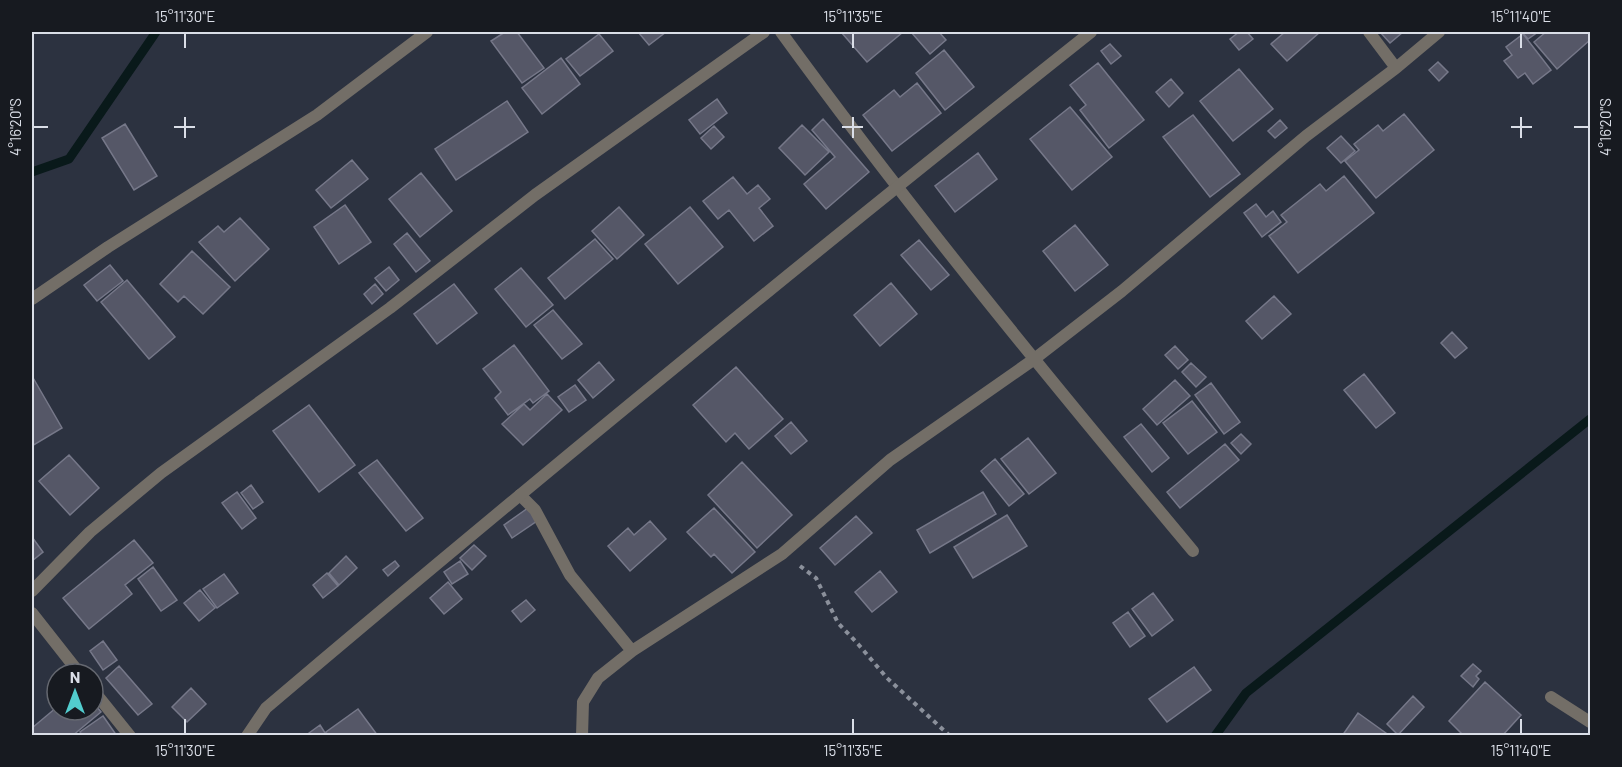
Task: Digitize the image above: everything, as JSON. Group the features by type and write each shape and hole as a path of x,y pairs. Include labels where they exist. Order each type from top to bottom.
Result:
{"street":[{"path":"32,299 108,247 317,115 427,32"},
{"path":"32,591 90,532 161,472 390,308 535,195 764,32"},
{"path":"781,32 844,119 1033,360 1193,551"},
{"path":"247,735 266,708 520,495 896,186 1091,32"},
{"path":"1369,32 1396,68"},
{"path":"582,735 583,702 598,678 632,651 782,554 890,460 1033,360 1122,291 1306,136 1396,68 1439,32"},
{"path":"520,495 535,510 570,575 632,651"},
{"path":"32,613 71,662"},
{"path":"1551,697 1590,722"},
{"path":"105,705 130,735"}],"path":[{"path":"782,554 816,578 838,623 887,678 950,735"}],"building":[{"path":"505,32 517,32 544,68 522,83 491,41"},
{"path":"638,32 666,32 649,45"},
{"path":"841,32 903,32 867,62"},
{"path":"911,32 939,32 946,40 930,54"},
{"path":"1239,32 1247,32 1253,39 1239,50 1230,39"},
{"path":"1285,32 1320,32 1287,61 1271,44"},
{"path":"1380,32 1403,32 1390,43"},
{"path":"1522,32 1538,32 1528,39"},
{"path":"1546,32 1590,32 1590,40 1557,69 1534,42"},
{"path":"599,34 613,51 580,76 566,59"},
{"path":"1523,34 1551,70 1533,84 1525,73 1518,78 1504,61 1512,55 1506,47"},
{"path":"1110,44 1121,56 1111,64 1101,51"},
{"path":"944,50 974,87 945,110 916,73"},
{"path":"561,58 580,84 542,114 522,88"},
{"path":"1438,62 1448,72 1439,81 1429,70"},
{"path":"1098,63 1144,120 1109,148 1080,110 1086,105 1070,85"},
{"path":"1239,69 1273,109 1233,141 1200,101"},
{"path":"1171,79 1183,93 1169,107 1156,92"},
{"path":"917,83 941,113 892,151 863,115 894,90 900,97"},
{"path":"717,99 727,113 700,134 689,120"},
{"path":"507,101 528,132 456,180 435,149"},
{"path":"1070,107 1112,157 1072,190 1030,139"},
{"path":"1404,114 1434,150 1376,198 1345,161 1359,150 1354,144 1378,125 1383,131"},
{"path":"1193,115 1240,174 1210,197 1163,137"},
{"path":"823,119 869,172 826,209 804,184 835,157 812,130"},
{"path":"1280,120 1287,128 1275,138 1268,131"},
{"path":"125,124 157,176 134,190 102,138"},
{"path":"802,125 829,152 805,175 779,148"},
{"path":"714,126 724,137 711,149 701,138"},
{"path":"1341,136 1355,151 1341,163 1327,148"},
{"path":"978,153 997,179 955,212 935,186"},
{"path":"352,160 368,179 331,208 316,190"},
{"path":"421,173 452,211 420,237 389,199"},
{"path":"1344,176 1374,213 1298,273 1269,236 1287,222 1281,215 1320,184 1326,191"},
{"path":"733,177 747,194 758,185 770,199 759,208 773,226 754,241 729,210 718,219 703,201"},
{"path":"1256,204 1266,217 1273,211 1281,222 1262,237 1244,213"},
{"path":"345,205 371,242 339,264 314,227"},
{"path":"619,207 644,235 617,259 592,231"},
{"path":"690,207 723,247 678,284 645,244"},
{"path":"240,218 269,249 235,281 199,242 218,226 224,232"},
{"path":"1075,225 1108,265 1075,291 1043,251"},
{"path":"407,233 430,261 416,272 394,244"},
{"path":"595,239 613,259 565,299 548,278"},
{"path":"919,240 949,275 931,290 901,255"},
{"path":"192,251 230,287 203,314 184,296 178,302 160,284"},
{"path":"110,265 123,281 97,301 84,285"},
{"path":"389,267 399,280 386,291 375,278"},
{"path":"521,268 553,305 526,327 495,289"},
{"path":"127,280 175,337 149,359 101,302"},
{"path":"891,283 917,314 880,346 854,315"},
{"path":"375,284 383,294 372,304 364,294"},
{"path":"454,284 477,313 437,344 414,314"},
{"path":"1274,296 1291,314 1262,339 1246,321"},
{"path":"553,310 582,344 562,359 534,325"},
{"path":"1452,332 1467,348 1455,358 1441,343"},
{"path":"514,345 549,391 533,403 530,399 508,415 495,398 501,392 483,369"},
{"path":"1175,346 1188,360 1178,369 1165,355"},
{"path":"599,362 614,380 593,398 578,380"},
{"path":"1191,363 1206,377 1196,387 1182,372"},
{"path":"736,367 783,419 749,449 735,433 726,442 693,405"},
{"path":"1364,374 1395,413 1376,428 1344,390"},
{"path":"32,376 62,428 32,446"},
{"path":"1175,380 1190,396 1157,425 1143,409"},
{"path":"1211,383 1240,422 1224,434 1195,395"},
{"path":"575,385 586,400 569,412 558,397"},
{"path":"547,394 562,410 523,445 502,424 524,404 530,410"},
{"path":"1192,401 1217,432 1188,454 1163,423"},
{"path":"309,405 355,465 319,492 273,431"},
{"path":"791,422 807,441 791,454 775,436"},
{"path":"1141,424 1169,458 1152,472 1124,437"},
{"path":"1241,434 1251,444 1241,454 1231,443"},
{"path":"1028,438 1056,473 1029,494 1001,459"},
{"path":"1225,444 1239,460 1180,508 1167,492"},
{"path":"69,455 99,488 70,515 39,481"},
{"path":"995,459 1024,494 1009,506 981,471"},
{"path":"377,460 423,518 406,531 359,473"},
{"path":"742,462 792,515 757,548 708,495"},
{"path":"251,485 263,502 253,509 241,493"},
{"path":"237,492 256,518 242,529 222,503"},
{"path":"983,492 996,514 930,553 917,530"},
{"path":"528,508 537,521 512,538 504,525"},
{"path":"714,508 755,552 732,573 714,554 711,557 687,532"},
{"path":"1007,515 1027,546 973,578 954,547"},
{"path":"856,516 872,533 835,565 820,548"},
{"path":"650,521 666,539 630,571 608,546 628,528 634,535"},
{"path":"32,537 43,552 32,561"},
{"path":"134,540 153,563 125,585 132,594 89,629 63,598"},
{"path":"474,545 486,556 472,570 460,558"},
{"path":"346,556 357,568 339,585 329,573"},
{"path":"395,561 399,566 388,576 383,570"},
{"path":"460,561 468,574 452,584 444,572"},
{"path":"153,567 177,600 161,611 138,579"},
{"path":"880,571 897,592 872,612 855,592"},
{"path":"327,573 338,586 323,598 313,585"},
{"path":"224,574 238,593 217,608 203,589"},
{"path":"448,582 462,599 444,614 430,598"},
{"path":"200,590 215,608 199,621 184,603"},
{"path":"1153,593 1173,620 1152,636 1132,609"},
{"path":"526,600 535,610 521,622 512,611"},
{"path":"1128,612 1145,636 1130,647 1113,623"},
{"path":"103,641 117,660 105,669 105,662 98,662 90,651"},
{"path":"1473,664 1481,671 1476,676 1479,679 1473,687 1461,676"},
{"path":"119,666 152,704 138,715 106,678"},
{"path":"1194,667 1211,690 1167,722 1149,699"},
{"path":"1485,682 1521,715 1502,736 1464,736 1449,721"},
{"path":"191,688 206,704 187,722 172,707"},
{"path":"1413,696 1424,707 1398,735 1387,724"},
{"path":"358,709 378,736 328,736 326,732"},
{"path":"1358,713 1390,736 1342,736"},
{"path":"45,717 45,722 89,722 72,736 32,736 32,728"},
{"path":"105,719 117,736 83,736 80,732 94,722 105,722"},
{"path":"320,725 327,736 305,736"}],"waterway":[{"path":"32,172 69,159 156,32"},
{"path":"1215,736 1246,693 1590,419"}]}
